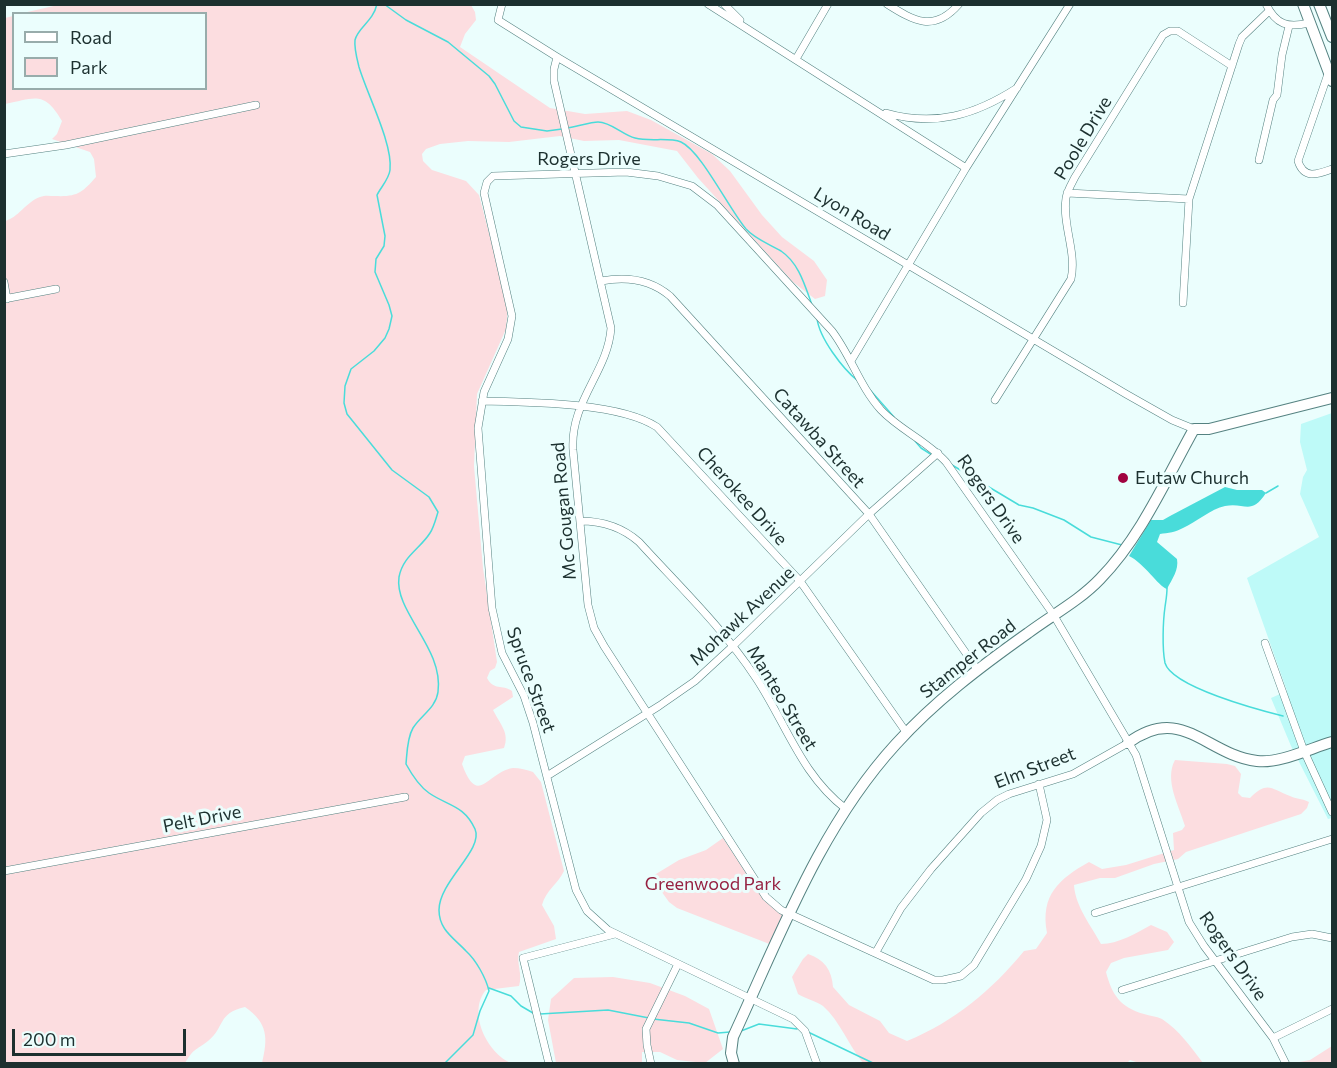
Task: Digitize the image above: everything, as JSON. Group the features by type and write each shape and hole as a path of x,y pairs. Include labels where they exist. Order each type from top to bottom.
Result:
{"street":[{"name":"Lyon Road","path":"502,4 498,20 557,57 1033,339 1172,420 1194,429"},
{"path":"708,4 966,168"},
{"path":"724,4 750,29"},
{"path":"796,59 828,4"},
{"path":"887,4 910,19 925,22 941,18 959,4"},
{"path":"852,361 966,168 1070,4"},
{"path":"1302,4 1331,76 1298,157 1299,165 1311,175 1332,169"},
{"path":"1319,4 1329,18 1332,37"},
{"path":"1183,303 1189,199 1242,37 1268,8 1280,22 1289,26 1309,22"},
{"path":"1259,160 1273,100 1277,94 1282,55 1289,26"},
{"name":"Poole Drive","path":"1189,199 1067,193 1166,32 1178,31 1232,66"},
{"name":"Mc Gougan Road","path":"557,57 554,81 610,320 609,344 579,407 572,442 590,617 598,636 766,897 789,914 934,980 961,976 974,965 1026,879 1041,846 1047,820 1039,784"},
{"path":"878,111 913,119 950,117 986,106 1019,86"},
{"path":"4,154 66,145 256,105"},
{"name":"Rogers Drive","path":"490,179 501,175 626,172 650,174 685,183 702,192 739,228 832,332 879,408 938,453 951,468 1053,614 1128,743 1141,770 1183,907 1195,933 1273,1038 1286,1064"},
{"name":"Spruce Street","path":"490,179 485,185 484,193 511,308 512,323 508,339 488,380 478,428 492,608 498,642 528,707 579,898 595,920 615,934 797,1022 805,1031 817,1064"},
{"path":"995,399 1067,286 1072,271 1065,208 1067,193"},
{"name":"Catawba Street","path":"601,281 635,279 650,283 664,291 869,514 977,669"},
{"path":"4,282 6,299 57,289"},
{"path":"1194,429 1209,429 1332,398"},
{"name":"Cherokee Drive","path":"482,401 579,407 632,415 657,427 800,581 906,732"},
{"name":"Stamper Road","path":"734,1064 731,1053 732,1041 789,914 817,857 846,809 875,768 906,732 945,695 977,669 1084,594 1099,580 1122,553 1194,429"},
{"name":"Mohawk Avenue","path":"547,776 687,687 734,646 869,514 938,453"},
{"name":"Manteo Street","path":"579,521 612,526 633,537 734,646 757,679 807,769 828,794 846,809"},
{"path":"1264,643 1304,751 1332,812"},
{"name":"Elm Street","path":"876,952 901,908 931,870 981,813 1009,794 1073,774 1151,729 1171,727 1186,731 1241,757 1256,761 1272,761 1332,742"},
{"name":"Pelt Drive","path":"4,871 405,797"},
{"path":"1095,913 1332,839"},
{"path":"549,1064 523,958 615,934"},
{"path":"1122,990 1304,934 1320,934 1332,938"},
{"path":"651,1064 646,1029 678,964"},
{"path":"1273,1038 1332,1009"}],"shaded area":[{"path":"1332,413 1332,818 1328,819 1291,746 1271,698 1287,691 1247,578 1319,537 1300,494 1303,477 1307,470 1300,442 1301,424"}],"green space":[{"path":"58,5 471,5 476,20 465,34 460,47 550,108 585,114 627,111 651,120 712,154 730,171 762,215 782,237 814,261 827,280 825,296 815,299 793,282 698,178 677,151 619,140 584,141 560,136 509,142 468,141 440,144 426,149 422,154 423,161 432,170 466,181 479,195 508,306 506,329 477,394 474,466 483,568 497,662 487,678 492,685 512,691 513,697 493,710 505,733 504,748 465,756 462,764 473,784 478,786 513,768 533,772 541,782 564,871 546,895 542,905 554,926 556,939 519,952 519,986 486,990 481,999 479,1020 482,1031 494,1050 511,1063 262,1063 265,1039 262,1025 245,1007 225,1017 213,1036 193,1052 185,1063 5,1063 5,221 40,197 69,196 78,193 96,177 94,159 90,152 52,139 57,134 62,121 50,104 44,100 31,99 5,104 5,18 12,16 12,90 207,90 207,12 27,12"},
{"path":"1175,760 1235,766 1241,774 1238,793 1242,797 1250,798 1261,789 1270,788 1309,802 1301,814 1186,852 1178,859 1154,864 1115,878 1100,878 1074,885 1077,901 1101,944 1121,940 1151,925 1167,932 1174,942 1168,950 1124,958 1111,963 1106,972 1114,994 1123,1004 1168,1023 1203,1063 1142,1064 1130,1060 1126,1064 863,1063 829,1012 821,1004 798,994 792,977 808,954 819,959 826,966 831,975 833,987 849,1005 880,1021 889,1033 907,1041 941,1024 985,992 1024,951 1036,949 1047,933 1046,908 1049,898 1069,875 1089,862 1102,869 1126,865 1174,850 1173,833 1182,830 1185,826 1172,784 1172,768"},
{"name":"Greenwood Park","path":"723,838 763,899 785,916 772,945 677,908 669,902 651,877 679,860 706,850"},
{"path":"613,977 650,983 685,996 709,1009 723,1049 705,1063 677,1060 660,1052 642,1052 642,1063 556,1063 548,1020 551,999 574,978"},
{"path":"1332,1046 1332,1062 1294,1063 1310,1060"}],"water":[{"path":"1225,487 1237,490 1262,490 1266,493 1252,506 1225,506 1180,529 1160,534 1157,542 1177,559 1176,571 1167,589 1129,556 1151,520 1163,520"}],"waterway":[{"path":"377,4 372,15 359,31 355,46 359,67 384,133 390,159 387,180 377,195 385,236 384,246 376,259 375,272 392,316 385,338 374,351 351,369 345,386 344,403 347,414 392,470 429,497 438,512 430,533 408,558 399,577 399,590 404,604 434,660 438,676 437,698 411,732 406,764 422,787 461,810 475,829 476,837 473,846 446,888 439,910 444,928 473,959 489,991 473,1035 444,1064"},
{"path":"384,4 406,20 448,42 489,76 514,121 521,127 547,131 562,129"},
{"path":"567,128 595,122 612,126 635,138 681,142 706,168 746,229 758,239 781,251 792,262 801,275 812,305"},
{"path":"817,318 822,335 833,352 858,381"},
{"path":"871,391 894,417"},
{"path":"915,441 932,455"},
{"path":"952,465 1019,505 1064,520 1091,537 1122,545"},
{"path":"1266,493 1278,486"},
{"path":"1167,588 1163,650 1165,663 1171,672 1199,689 1255,709 1283,716"},
{"path":"489,988 511,996 533,1013"},
{"path":"540,1014 608,1010 649,1018"},
{"path":"653,1019 689,1023 718,1033 730,1032"},
{"path":"741,1031 759,1024 797,1029"},
{"path":"808,1032 875,1064"}],"place":[{"name":"Eutaw Church","path":"1123,478"}]}
